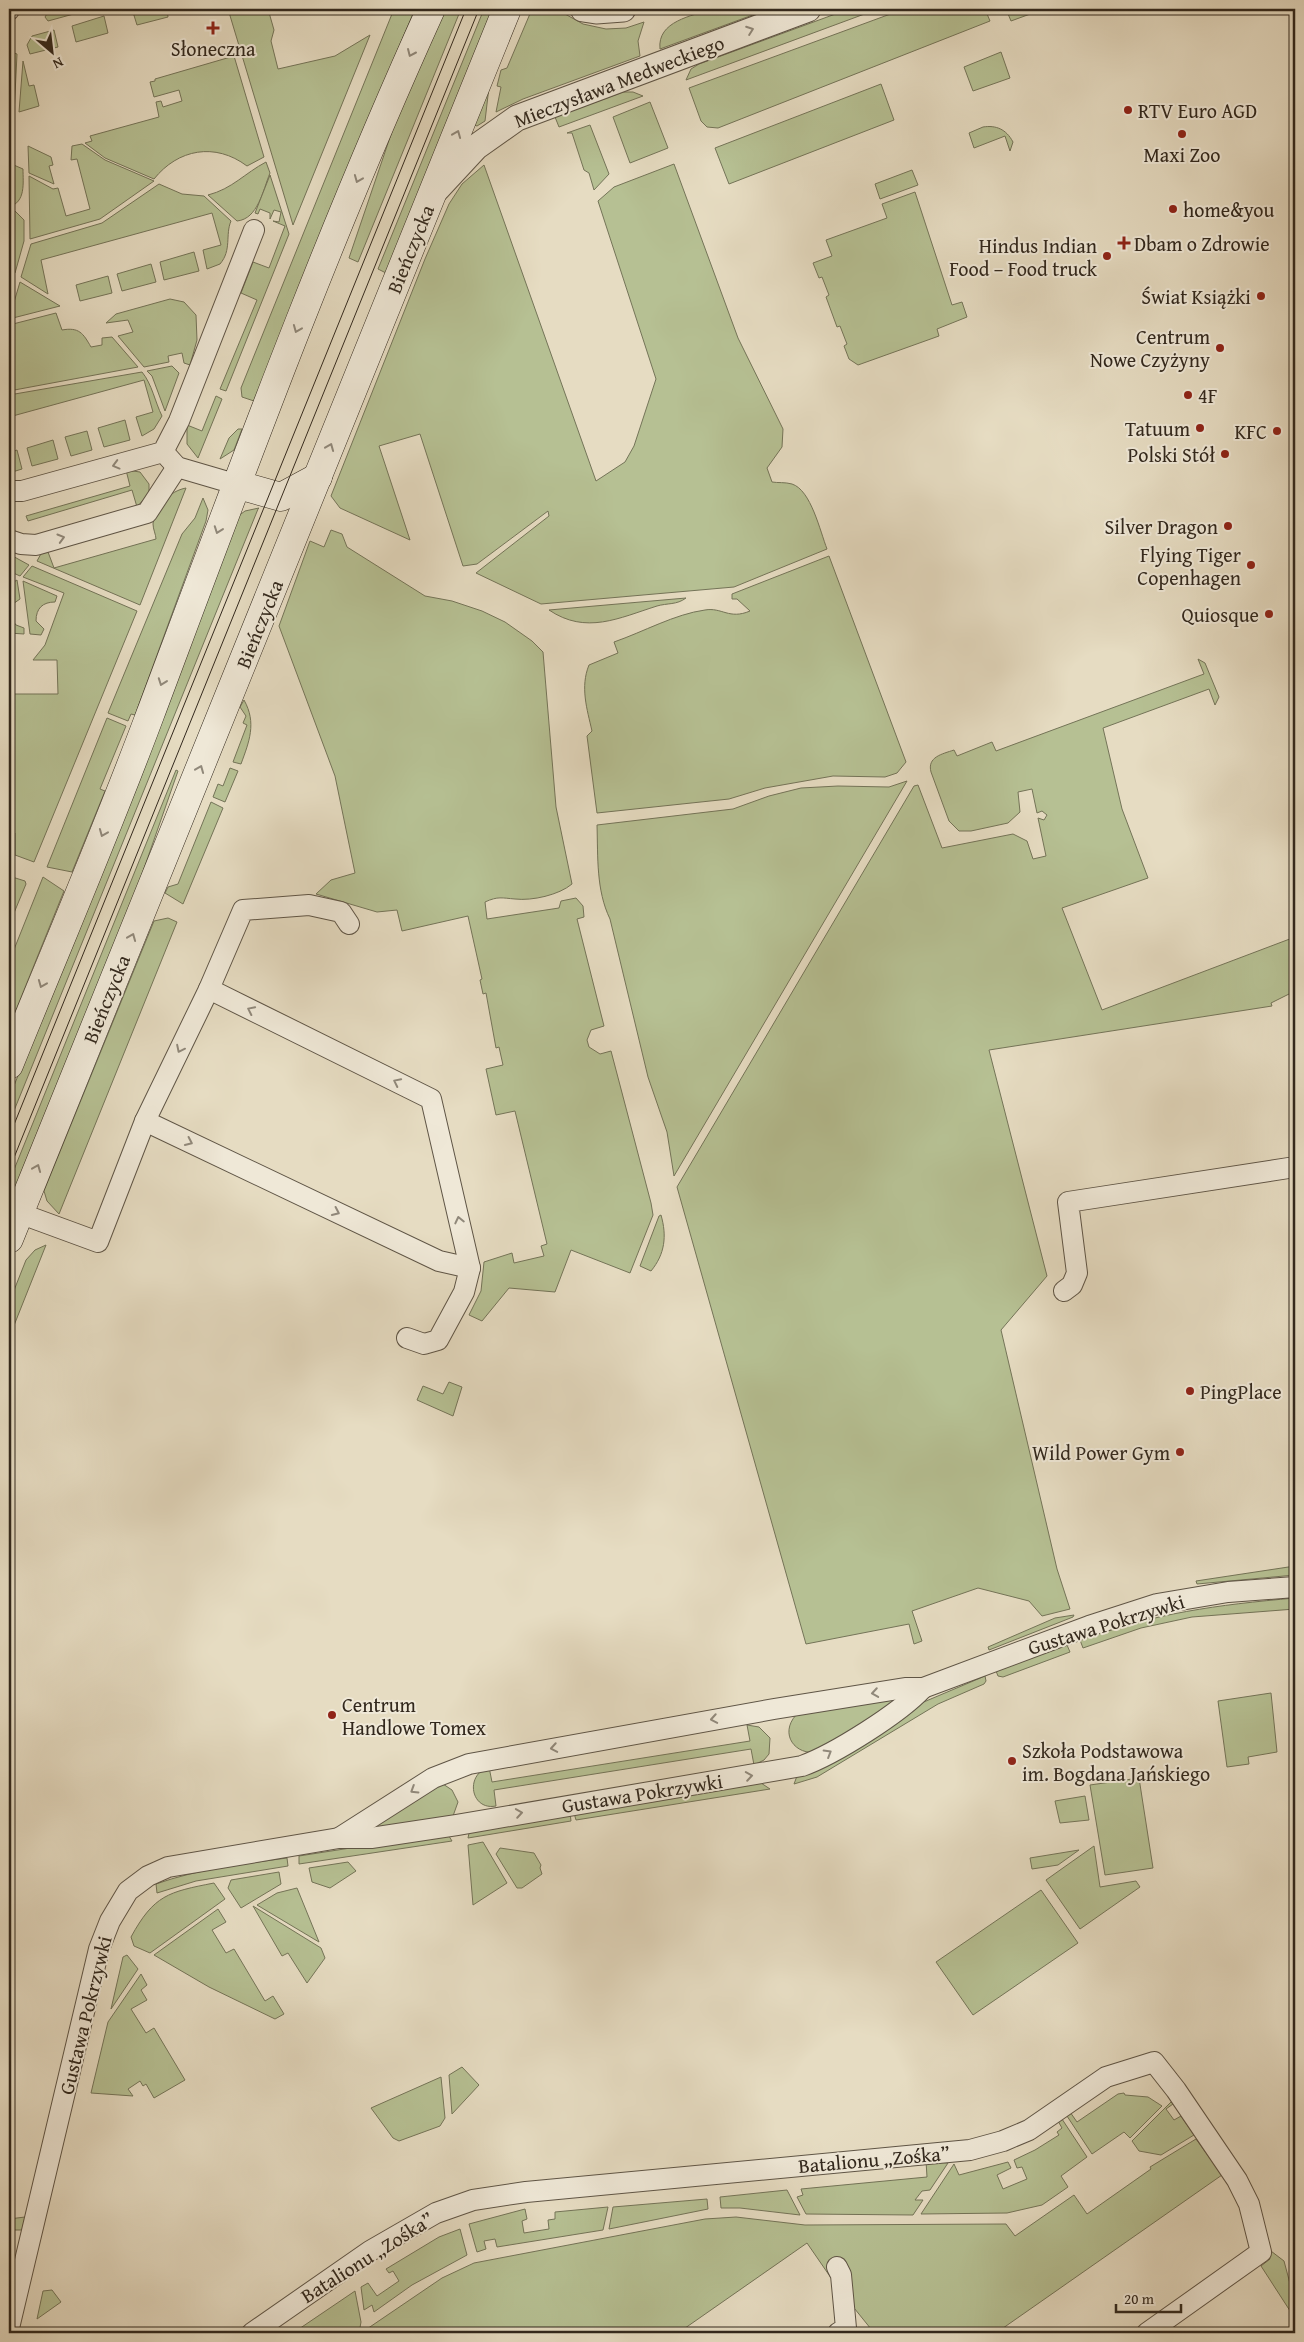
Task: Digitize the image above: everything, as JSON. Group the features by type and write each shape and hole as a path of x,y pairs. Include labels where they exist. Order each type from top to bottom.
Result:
{"main road":[{"path":"9,1065 146,726 235,484 393,94 431,9"},
{"name":"Bieńczycka","path":"9,1239 507,9"},
{"path":"235,484 281,497 318,477"},
{"path":"281,497 291,544"}],"street":[{"path":"583,9 603,11 622,9"},
{"name":"Mieczysława Medweckiego","path":"429,202 448,176 476,147 517,118 808,9"},
{"path":"9,491 22,491 163,452 179,421 254,230"},
{"path":"163,452 177,467 235,484"},
{"path":"9,540 21,544 36,545 147,513 177,467"},
{"path":"19,1213 98,1242 145,1121 209,989 243,910 309,905 341,912 349,924"},
{"path":"209,989 431,1099 470,1268 464,1292 438,1340 424,1344 407,1338"},
{"path":"145,1121 439,1261 470,1268"},
{"path":"1064,1291 1072,1285 1078,1272 1068,1202 1295,1167"},
{"name":"Gustawa Pokrzywki","path":"339,1838 433,1778 476,1762 774,1709 904,1688 923,1688 1089,1626 1157,1604 1228,1592 1295,1587"},
{"name":"Gustawa Pokrzywki","path":"9,2328 99,1949 110,1921 124,1897 142,1879 168,1868 339,1838 371,1838 457,1825 496,1816 802,1766 824,1756 902,1707 923,1688"},
{"name":"Batalionu „Zośka”","path":"252,2333 392,2237 436,2212 458,2204 483,2198 526,2192 950,2152 984,2147 1029,2130 1106,2077 1154,2062 1176,2090 1238,2180 1249,2204 1261,2252 1147,2333"},
{"path":"837,2267 842,2275 846,2328 838,2333"}],"green space":[{"path":"50,9 92,9 48,21 45,17"},
{"path":"132,9 167,9 168,17 137,25"},
{"path":"228,9 268,9 274,30 271,41 278,69 335,56 370,35 293,225"},
{"path":"394,9 415,9 254,401 242,397 241,388"},
{"path":"445,9 461,9 358,262 349,258 401,105"},
{"path":"484,9 495,9 388,274 378,269"},
{"path":"532,9 556,9 583,24 606,29 626,28 644,22 638,41 640,56 523,99 496,112 501,87 497,86 501,70 507,68"},
{"path":"712,9 769,9 660,49 664,32 670,26 686,17"},
{"path":"849,9 878,9 686,80 691,69 699,64"},
{"path":"904,9 985,9 990,21 718,128 707,127 701,121 689,88"},
{"path":"1006,9 1044,9 1011,21"},
{"path":"104,16 108,33 76,42 72,26"},
{"path":"54,30 58,47 30,54 27,45 32,36"},
{"path":"9,51 17,54 14,115 9,112"},
{"path":"1001,52 1010,78 973,91 964,67"},
{"path":"234,56 264,157 247,166 235,158 222,154 198,152 174,161 154,179 105,158 85,143 92,141 90,136 159,117 156,102 161,101 163,107 182,101 179,90 154,97 150,82 155,81 155,79"},
{"path":"23,61 29,86 34,85 39,106 19,112"},
{"path":"881,84 894,120 729,184 715,148"},
{"path":"489,87 485,121 477,126 474,125"},
{"path":"623,92 633,92 643,96 559,127 555,117"},
{"path":"650,102 668,148 630,163 613,117"},
{"path":"590,125 609,174 594,190 589,173 584,170 572,133 567,133"},
{"path":"983,127 996,127 1004,131 1013,142 1010,151 1005,136 974,148 969,133"},
{"path":"82,144 105,160 154,181 100,219 30,239 29,176 53,189 58,188 66,216 90,209 77,159 71,160 72,146"},
{"path":"28,146 51,157 53,165 49,166 54,184 29,173"},
{"path":"266,162 270,173 259,203 250,215 244,219 237,221 208,195 224,189"},
{"path":"9,163 23,169 23,180 21,196 14,205 9,207"},
{"path":"674,164 738,338 783,429 782,447 767,468 772,482 792,484 804,494 810,502 827,549 734,587 541,604 476,573 549,516 548,511 477,564 463,566 420,434 379,446 410,540 340,508 331,496 425,259 449,204 462,184 484,165 596,481 625,462 634,446 656,379 598,201 614,187"},
{"path":"912,170 918,185 880,199 875,184"},
{"path":"270,175 289,234 226,391 220,389 257,300 241,293 253,262 269,268 285,226 273,221 279,222 281,212 274,210 270,219 270,213 260,209 258,214 255,213"},
{"path":"159,184 182,194 204,196 231,221 226,253 220,264 207,269 203,250 221,245 212,213 41,260 48,294 21,277 31,244 102,223"},
{"path":"915,192 952,305 962,302 967,317 937,329 939,336 858,365 849,359 844,346 847,344 840,326 837,327 826,297 829,295 822,277 819,278 813,263 832,256 826,240 887,218 882,204"},
{"path":"15,211 24,220 24,241 15,273 9,269 9,213"},
{"path":"194,252 199,271 164,280 160,262"},
{"path":"151,264 156,282 122,291 117,274"},
{"path":"108,276 112,293 80,301 76,285"},
{"path":"20,282 60,306 9,319"},
{"path":"170,299 184,302 196,315 197,340 190,365 184,363 182,353 168,356 169,362 144,367 118,336 133,332 128,320 106,323 116,314"},
{"path":"56,313 62,330 77,330 91,347 102,345 102,338 112,337 138,367 9,391 9,325"},
{"path":"172,366 179,373 165,411 152,376 147,371"},
{"path":"142,372 151,388 162,416 154,429 142,436 136,417 153,412 144,380 9,417 9,395"},
{"path":"216,396 222,399 198,458 187,444 187,425 202,431"},
{"path":"125,420 130,440 104,447 98,428"},
{"path":"238,429 242,429 234,450 220,459 229,438"},
{"path":"87,431 92,450 71,456 65,437"},
{"path":"53,440 58,459 32,466 27,448"},
{"path":"17,450 22,469 9,473 9,453"},
{"path":"126,470 140,472 149,484 149,493 137,507 132,490 28,521 26,516 130,486"},
{"path":"186,488 140,605 37,561 42,552 48,552 54,568 156,539 153,524 156,511 164,500 174,492"},
{"path":"203,498 208,510 206,521 135,715 131,714 128,721 108,713 182,534 195,518"},
{"path":"259,508 9,1123 9,1098 152,744 237,517 245,511"},
{"path":"331,530 342,534 347,547 425,596 452,601 482,611 505,622 532,641 543,652 556,807 572,884 553,894 537,898 500,898 489,900 485,902 487,919 559,908 561,901 576,898 583,906 584,917 577,919 604,1026 591,1030 587,1040 589,1047 600,1054 611,1051 651,1203 653,1215 630,1273 571,1250 555,1292 509,1288 482,1321 469,1315 481,1291 484,1262 512,1253 514,1263 544,1256 541,1246 547,1244 515,1111 496,1115 486,1069 503,1065 499,1047 496,1048 486,993 483,994 480,980 482,979 468,916 402,931 397,910 377,912 316,894 331,880 355,873 335,776 279,626 310,541 324,547"},
{"path":"9,554 29,565 20,576 9,571"},
{"path":"829,556 906,762 897,773 885,777 833,776 765,788 729,799 597,813 587,736 592,731 586,706 585,690 586,673 589,665 618,653 614,642 682,615 705,610 716,610 731,614 750,611 737,599 732,599 732,594"},
{"path":"32,566 137,611 34,862 15,855 15,833 9,830 9,694 58,694 57,660 33,660 45,645 64,593 23,577"},
{"path":"17,580 20,599 10,606 10,617 16,625 24,628 24,634 9,633 9,585"},
{"path":"23,581 57,596 55,602 47,603 37,613 36,621 44,629 41,635 30,634"},
{"path":"686,598 676,603 657,606 603,622 576,622 549,610"},
{"path":"1198,659 1205,663 1219,697 1215,705 1209,689 1103,728 1122,809 1148,878 1062,908 1102,1010 1295,937 1295,991 1271,1003 1272,1006 989,1050 1047,1276 1001,1330 1057,1569 1070,1609 1042,1616 1029,1601 978,1588 912,1611 922,1641 914,1644 909,1624 806,1644 677,1187 914,786 918,785 942,848 1013,834 1027,841 1033,859 1046,856 1038,818 1044,820 1047,815 1042,811 1037,813 1032,789 1018,792 1020,812 1008,823 971,831 959,831 949,821 931,772 930,767 933,760 940,755 954,750 957,756 992,742 996,751 1204,674"},
{"path":"244,700 248,708 251,725 249,740 241,764 233,762 247,725 243,723 246,716 240,707"},
{"path":"107,718 126,726 100,789 105,791 72,872 47,867"},
{"path":"230,768 238,771 225,802 213,797 218,784 223,786"},
{"path":"176,770 178,771 134,897 9,1207 9,1182"},
{"path":"907,781 674,1176 667,1132 648,1077 610,919 602,897 597,825 733,809 769,796 801,788 838,786 889,787"},
{"path":"211,802 223,808 183,904 165,893 168,887 178,884"},
{"path":"9,876 25,881 26,884 9,925"},
{"path":"43,877 64,891 9,1027 9,962"},
{"path":"168,918 177,922 59,1214 47,1201 44,1191 154,921"},
{"path":"661,1215 664,1244 656,1265 651,1271 640,1266"},
{"path":"46,1245 9,1338 9,1303 26,1260 35,1250"},
{"path":"449,1382 462,1387 453,1416 417,1400 423,1386 443,1394"},
{"path":"1295,1566 1295,1575 1197,1584 1196,1581"},
{"path":"1295,1598 1295,1609 1192,1617 1141,1628 1083,1648 1080,1640 1135,1623 1186,1612 1212,1607"},
{"path":"1074,1615 989,1650 988,1647 1055,1618"},
{"path":"1067,1645 1070,1652 1003,1677 998,1676 996,1671"},
{"path":"985,1676 986,1681 984,1684 938,1704 817,1777 794,1784 797,1776 919,1704"},
{"path":"1271,1693 1277,1752 1248,1757 1249,1764 1227,1767 1218,1701"},
{"path":"905,1695 818,1752 802,1751 796,1747 789,1736 791,1722 796,1715"},
{"path":"747,1725 759,1727 770,1738 769,1754 764,1760 754,1765 751,1749 494,1790 496,1806 487,1806 481,1803 476,1798 474,1791 476,1777 481,1771 489,1767 492,1782 750,1741"},
{"path":"1139,1778 1153,1868 1105,1875 1090,1785"},
{"path":"761,1783 770,1789 576,1820 574,1813"},
{"path":"443,1784 452,1790 458,1802 453,1816 440,1822 368,1828"},
{"path":"1085,1796 1089,1820 1060,1823 1055,1801"},
{"path":"570,1813 571,1821 468,1838 470,1828"},
{"path":"447,1833 452,1841 299,1864 299,1856"},
{"path":"483,1842 507,1883 473,1905 468,1845"},
{"path":"1094,1846 1100,1887 1136,1881 1140,1887 1080,1929 1046,1880"},
{"path":"500,1848 534,1853 541,1865 542,1874 522,1888 517,1888 496,1854"},
{"path":"1079,1850 1058,1865 1032,1869 1030,1858"},
{"path":"287,1858 288,1866 196,1881 157,1893 156,1884 188,1874"},
{"path":"348,1862 356,1871 330,1888 312,1882 309,1868"},
{"path":"279,1872 281,1884 241,1908 228,1888 231,1880"},
{"path":"214,1883 225,1899 150,1953 134,1946 131,1937 147,1912 155,1904 185,1889"},
{"path":"297,1888 319,1942 257,1905 277,1893"},
{"path":"1041,1890 1078,1943 973,2015 936,1962"},
{"path":"253,1906 321,1948 325,1958 307,1983 288,1953 282,1956"},
{"path":"218,1909 226,1922 212,1930 226,1953 234,1949 265,2001 273,1996 284,2014 275,2019 209,1987 154,1955"},
{"path":"127,1955 138,1969 111,2009 123,1957"},
{"path":"141,1974 147,1985 141,1990 147,2000 131,2009 146,2033 154,2028 185,2080 154,2098 146,2084 143,2086 140,2081 128,2089 133,2096 91,2093 108,2022"},
{"path":"462,2067 479,2085 452,2114 449,2075"},
{"path":"441,2077 445,2118 440,2126 399,2141 393,2138 371,2108"},
{"path":"1124,2093 1125,2095 1148,2097 1162,2106 1130,2138 1124,2132 1092,2154 1065,2113 1070,2112 1077,2122 1118,2094"},
{"path":"1171,2102 1173,2104 1166,2109 1174,2120 1181,2116 1194,2135 1161,2155 1139,2151 1132,2141"},
{"path":"1060,2116 1087,2157 1061,2176 1068,2187 1042,2205 1007,2213 921,2214 954,2164 959,2175 1008,2162 1011,2168 997,2175 1003,2189 1027,2179 1022,2167 1017,2168 1014,2160 1059,2135 1057,2132 1062,2128 1058,2121"},
{"path":"1196,2139 1222,2175 996,2333 866,2333 871,2329 838,2288 807,2243 678,2333 361,2333 442,2278 474,2263 705,2219 736,2217 805,2225 1006,2224 1015,2236 1074,2195 1087,2214 1151,2169 1150,2167"},
{"path":"926,2161 948,2163 930,2190 922,2191 915,2200 923,2200 913,2215 806,2214 797,2197 803,2195 801,2189 927,2177"},
{"path":"787,2190 800,2215 740,2208 721,2208 720,2197"},
{"path":"707,2199 708,2209 609,2229 613,2207"},
{"path":"608,2207 603,2230 497,2247 495,2239 484,2241 486,2249 477,2252 469,2224 525,2209 527,2219 522,2221 524,2233 549,2229 548,2220 555,2219 555,2212"},
{"path":"25,2217 22,2230 9,2230 9,2219"},
{"path":"460,2229 467,2255 412,2285 374,2312 372,2305 364,2310 361,2287 368,2283 377,2296 399,2281 393,2271 389,2273 386,2269 439,2237"},
{"path":"1267,2248 1284,2261 1292,2291 1294,2317 1261,2266 1270,2259"},
{"path":"52,2290 61,2302 37,2319 43,2291"},
{"path":"355,2291 361,2322 359,2333 293,2333"}],"tram line":[{"path":"9,1137 466,9"},
{"path":"9,1170 479,9"}],"place":[{"name":"Słoneczna","path":"213,28"},
{"name":"RTV Euro AGD","path":"1128,110"},
{"name":"Maxi Zoo","path":"1182,134"},
{"name":"home&you","path":"1173,209"},
{"name":"Dbam o Zdrowie","path":"1124,243"},
{"name":"Hindus Indian Food – Food truck","path":"1107,256"},
{"name":"Świat Książki","path":"1261,296"},
{"name":"Centrum Nowe Czyżyny","path":"1220,348"},
{"name":"4F","path":"1188,395"},
{"name":"Tatuum","path":"1200,428"},
{"name":"KFC","path":"1277,431"},
{"name":"Polski Stół","path":"1225,454"},
{"name":"Silver Dragon","path":"1228,526"},
{"name":"Flying Tiger Copenhagen","path":"1251,565"},
{"name":"Quiosque","path":"1269,614"},
{"name":"PingPlace","path":"1190,1391"},
{"name":"Wild Power Gym","path":"1180,1452"},
{"name":"Centrum Handlowe Tomex","path":"332,1715"},
{"name":"Szkoła Podstawowa im. Bogdana Jańskiego","path":"1012,1761"}]}
